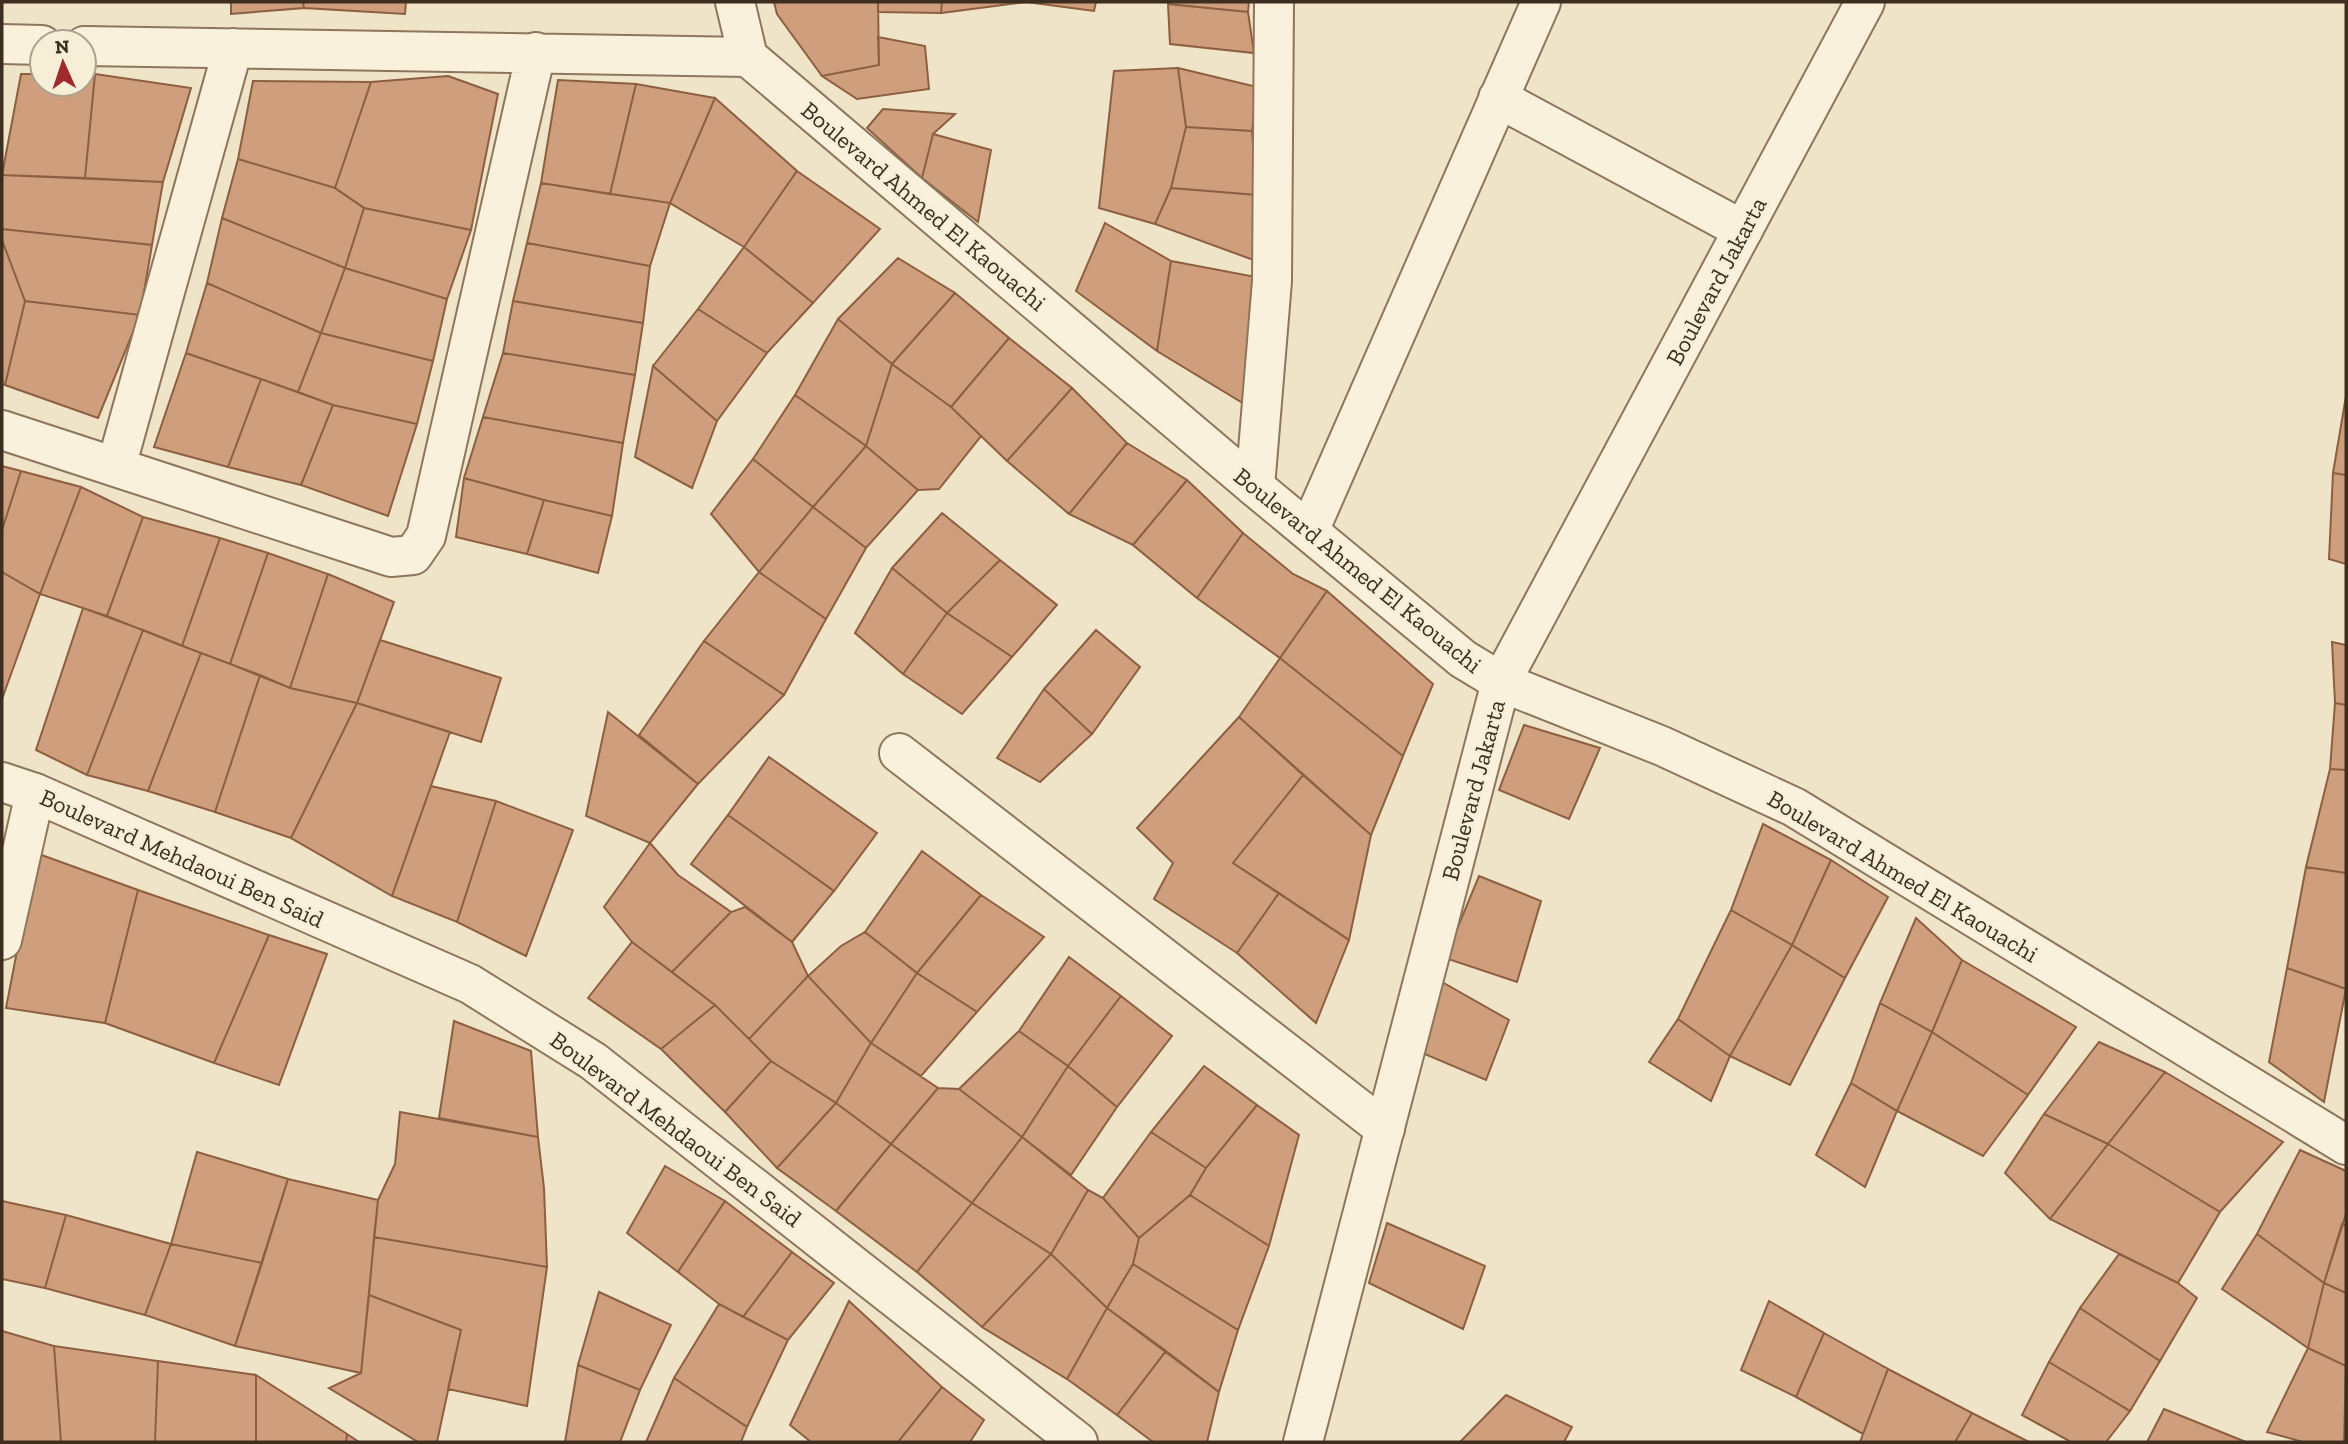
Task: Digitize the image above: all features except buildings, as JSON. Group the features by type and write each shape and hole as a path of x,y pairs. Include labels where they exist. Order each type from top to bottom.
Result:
{"street":[{"path":"98,46 748,57 735,2"},
{"path":"1255,487 1272,281 1274,2"},
{"path":"1309,531 1541,2"},
{"name":"Boulevard Jakarta","path":"1303,1442 1501,682 1865,2"},
{"path":"2,44 28,45"},
{"path":"116,467 233,48"},
{"path":"2,430 391,557 413,555 426,536 536,52"},
{"name":"Boulevard Ahmed El Kaouachi","path":"748,57 1463,660 1501,682 1662,746 1794,807 2346,1145"},
{"path":"1498,98 1743,230"},
{"path":"899,753 1385,1129"},
{"path":"2,940 19,788"},
{"name":"Boulevard Mehdaoui Ben Said","path":"19,788 470,984 533,1021 593,1060 1078,1442"}]}
